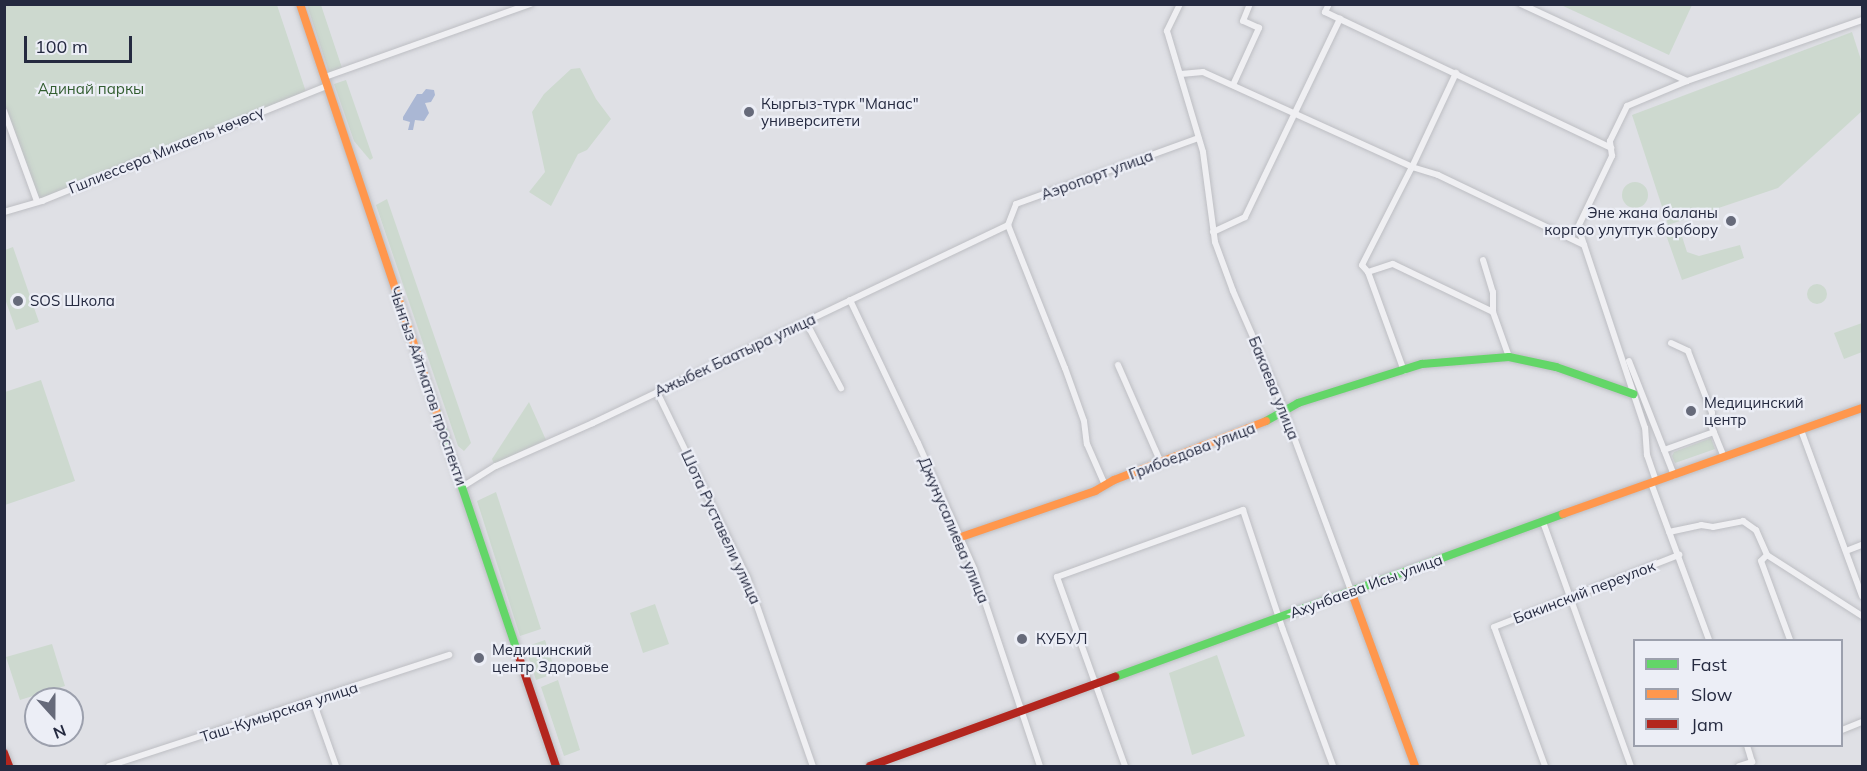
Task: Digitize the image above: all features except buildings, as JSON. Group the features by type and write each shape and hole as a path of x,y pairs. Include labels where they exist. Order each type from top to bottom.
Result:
{"main road":[{"name":"Чынгыз Айтматов проспекти","path":"300,4 556,766"},
{"name":"Грибоедова улица","path":"961,537 1256,427 1298,403 1422,364 1509,357 1556,367 1633,394"},
{"name":"Ахунбаева Исы улица","path":"870,766 1863,408"},
{"name":"Бакаева улица","path":"1351,591 1415,766"},
{"path":"4,753 9,766"}],"street":[{"name":"Бакаева улица","path":"1180,4 1167,32 1198,138 1213,232 1233,291 1284,411 1351,591"},
{"path":"1233,85 1259,28 1243,21 1250,4"},
{"path":"1329,4 1325,12 1611,148"},
{"path":"1521,4 1687,81"},
{"name":"Гшлиессера Микаель көчөсү","path":"4,212 38,201 326,82 527,5"},
{"path":"1213,232 1245,218 1340,19"},
{"path":"1709,639 1653,482 1647,455 1645,428 1578,226 1612,156 1610,141 1627,106 1687,81 1863,20"},
{"path":"1181,74 1203,72 1412,168 1438,175 1584,245"},
{"path":"1404,371 1368,272 1362,265 1412,168 1456,73"},
{"path":"4,111 38,201"},
{"name":"Аэропорт улица","path":"1008,225 1016,204 1198,138"},
{"path":"1008,225 1065,368 1084,421 1087,444 1105,485"},
{"name":"Ажыбек Баатыра улица","path":"462,487 496,466 1008,225"},
{"path":"1484,260 1493,292 1493,312 1509,357"},
{"path":"1368,272 1393,264 1493,312"},
{"name":"Джунусалиева улица","path":"850,300 961,537 1040,766"},
{"path":"806,322 841,388"},
{"path":"1671,344 1688,351 1712,413 1714,432 1724,457"},
{"path":"1629,361 1674,475"},
{"path":"1118,365 1161,463"},
{"name":"Шота Руставели улица","path":"657,392 747,577 813,766"},
{"path":"1802,430 1863,596"},
{"path":"1664,450 1714,432"},
{"path":"1125,766 1057,577 1243,510 1333,766"},
{"path":"1669,532 1701,525 1713,527 1743,521 1756,530 1767,555 1863,616"},
{"path":"1543,522 1631,766"},
{"path":"1846,551 1863,545"},
{"name":"Бакинский переулок","path":"1545,766 1494,627 1679,555"},
{"path":"1767,555 1761,561 1790,639"},
{"name":"Таш-Кумырская улица","path":"111,766 449,655"},
{"path":"313,701 336,766"},
{"path":"1843,730 1863,722"},
{"path":"1739,766 1752,762 1746,747"}],"green space":[{"name":"Адинай паркы","path":"5,4 277,5 306,92 43,199 37,195 5,104"},
{"path":"307,5 321,5 342,68 329,72"},
{"path":"1561,5 1692,5 1669,55"},
{"path":"1852,32 1862,63 1862,111 1778,188 1668,225 1632,115"},
{"path":"580,68 596,99 611,119 587,150 578,154 551,206 529,192 545,172 532,112 544,94 571,69"},
{"path":"346,80 373,158 370,160 354,141 334,84"},
{"path":"1635,182 1644,186 1648,195 1644,204 1635,208 1626,204 1622,195 1626,186"},
{"path":"387,199 471,443 464,451 458,446 376,205"},
{"path":"1679,227 1687,252 1699,256 1740,245 1744,258 1682,280 1665,232"},
{"name":"SOS Школа","path":"13,247 39,322 16,330 4,296 5,250"},
{"path":"1817,284 1824,287 1827,294 1824,301 1817,304 1810,301 1807,294 1810,287"},
{"path":"1862,323 1862,352 1844,359 1834,333"},
{"path":"41,380 75,481 5,505 5,392"},
{"path":"529,402 546,440 494,464 492,459"},
{"path":"1711,438 1715,449 1675,463 1672,456 1674,452"},
{"path":"496,492 541,629 520,636 477,501"},
{"path":"655,604 669,644 643,653 630,613"},
{"path":"545,640 556,673 536,680 525,647"},
{"path":"52,644 65,686 24,687 24,699 20,700 6,657"},
{"path":"1217,655 1245,736 1192,755 1169,673"},
{"path":"558,680 580,750 564,756 541,687"}],"water":[{"path":"426,89 434,90 435,95 431,102 425,103 429,113 424,121 415,120 413,130 408,130 410,122 403,120 403,117 417,94 422,94"}],"traffic: fast":[{"path":"1266,421 1298,403 1422,364 1509,357 1556,367 1633,394"},
{"path":"437,413 517,651"},
{"path":"1115,677 1563,514"}],"traffic: slow":[{"path":"300,4 437,413"},
{"path":"1563,514 1862,408"},
{"path":"961,537 1095,491 1114,480 1266,421"},
{"path":"1351,591 1415,766"}],"traffic: jam":[{"path":"517,651 556,766"},
{"path":"870,766 1115,677"},
{"path":"4,753 9,766"}],"place":[{"name":"Кыргыз-түрк \"Манас\" университети","path":"749,112"},
{"name":"Эне жана баланы коргоо улуттук борбору","path":"1731,221"},
{"name":"SOS Школа","path":"18,301"},
{"name":"Медицинский центр","path":"1691,411"},
{"name":"КУБУЛ","path":"1022,639"},
{"name":"Медицинский центр Здоровье","path":"479,658"}]}
